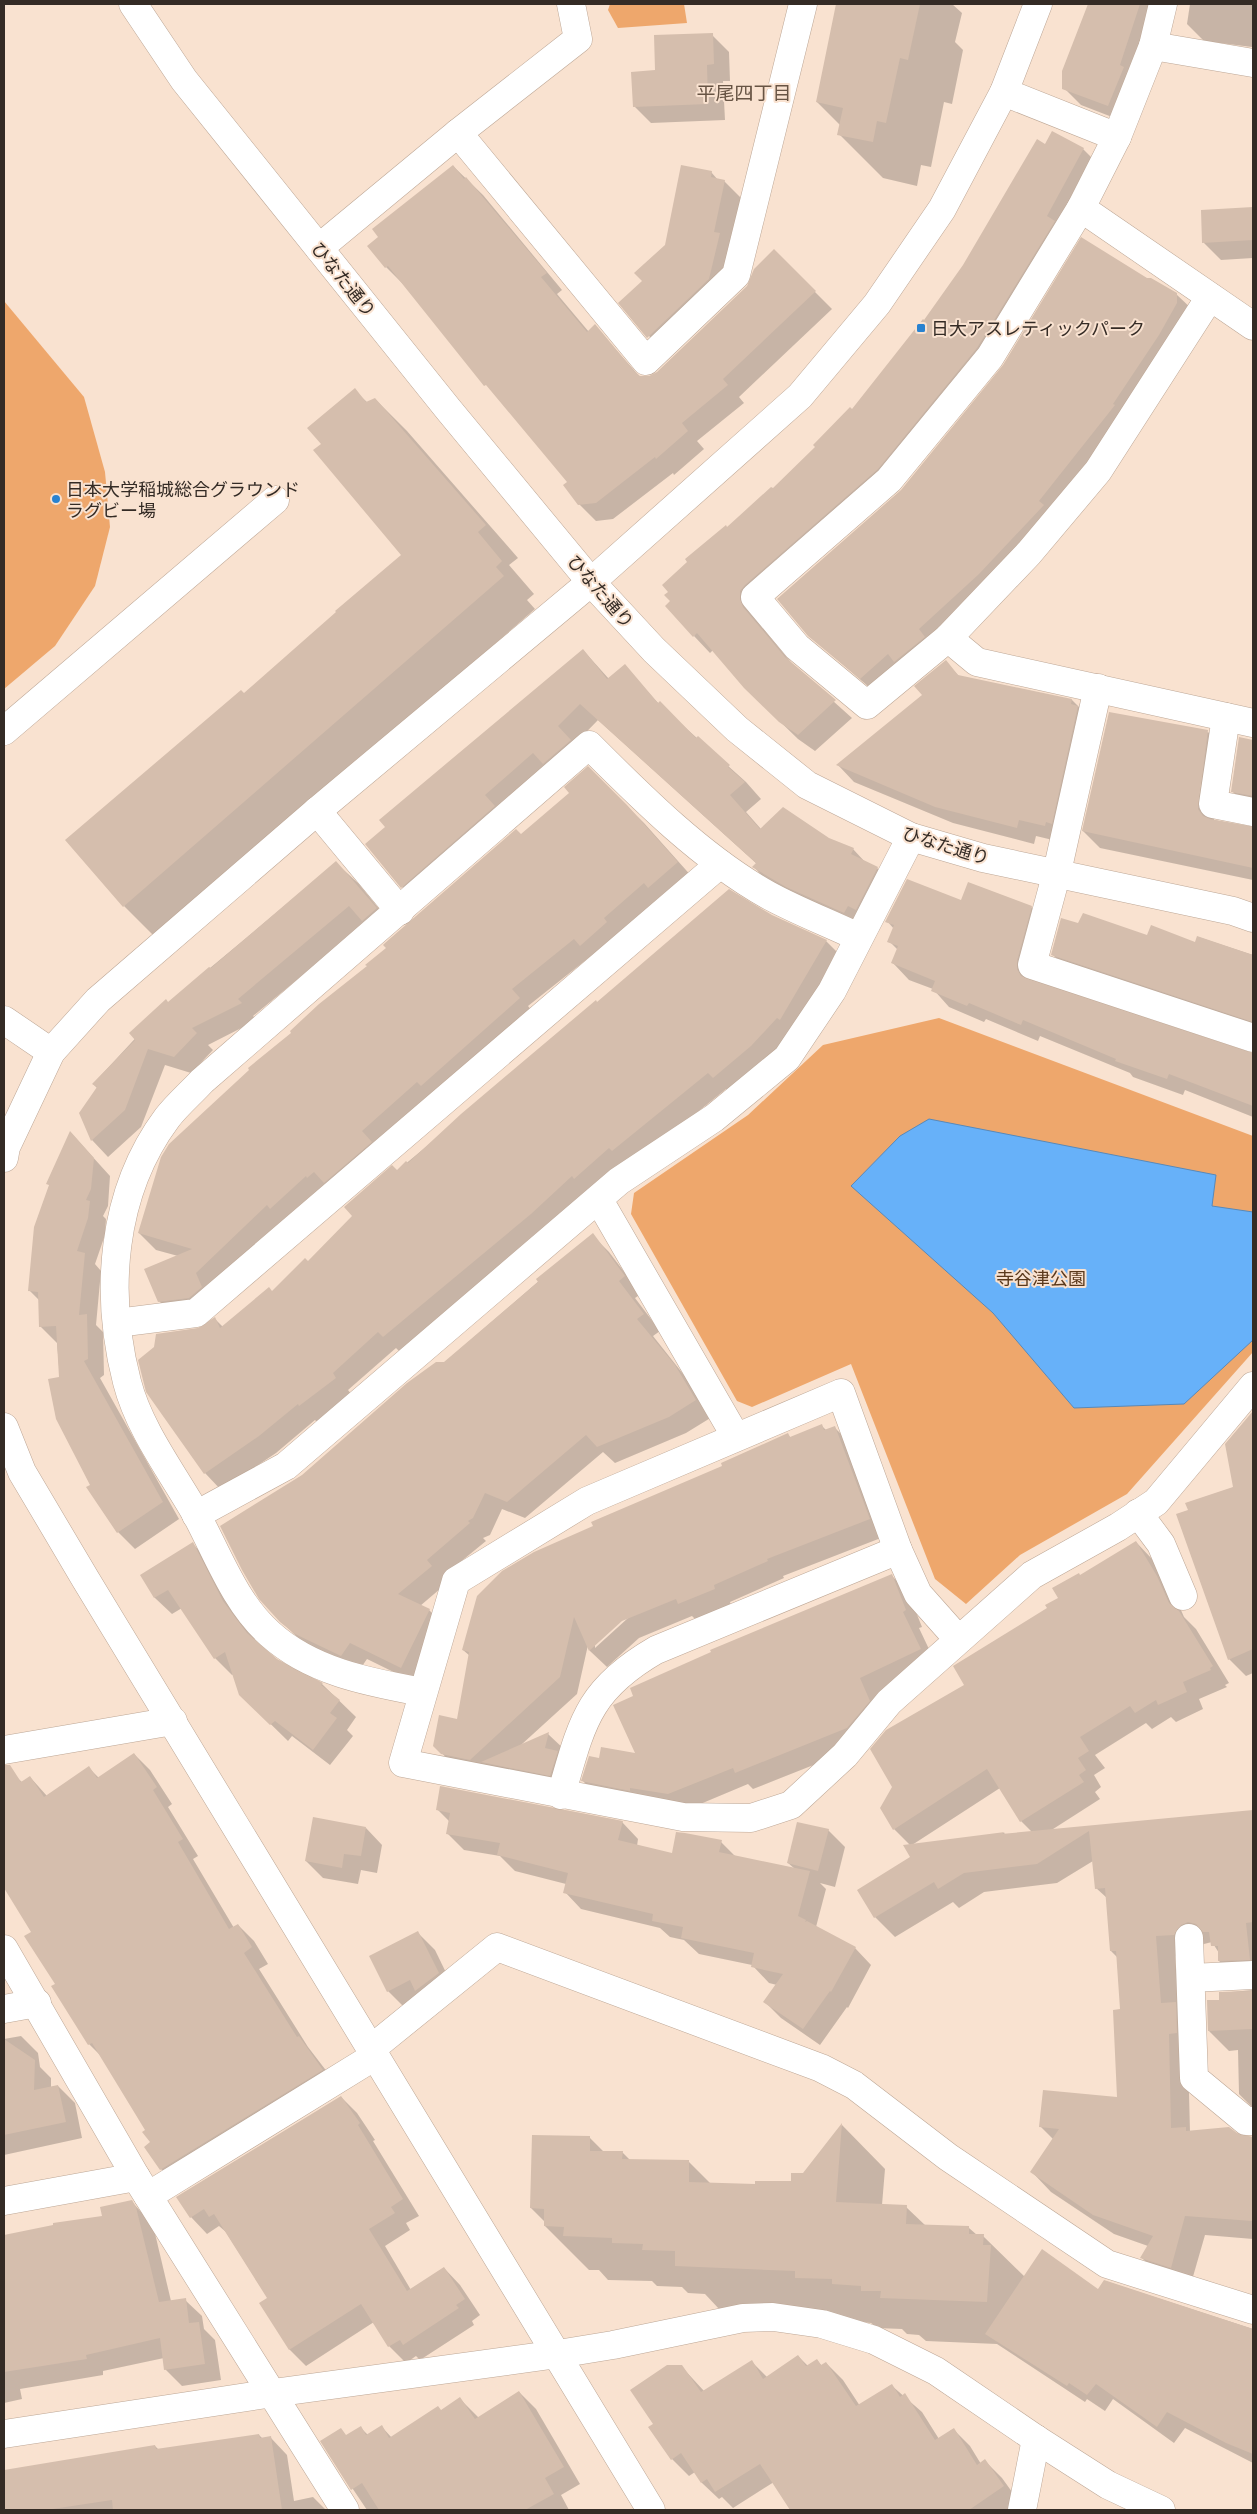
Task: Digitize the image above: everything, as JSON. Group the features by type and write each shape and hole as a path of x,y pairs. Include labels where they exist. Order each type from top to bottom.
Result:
{"street":[{"path":"319,248 458,133 578,39 571,4"},
{"path":"458,133 646,360 736,276 803,4"},
{"path":"4,1158 6,1147 51,1052 98,1000 317,811 592,582 807,388 877,304 942,209 1004,92 1038,4"},
{"path":"1164,4 1152,46 1117,136 1081,208 990,357 889,480 755,597 797,647 867,705 948,638 1029,553 1098,471 1210,297"},
{"name":"ひなた通り","path":"142,8 184,80 448,409 592,582 654,650 730,722 807,785 911,837 983,858 1057,872 1233,911 1253,918"},
{"path":"1152,46 1253,62"},
{"path":"1004,92 1117,136"},
{"path":"1081,208 1253,326"},
{"path":"4,731 275,500"},
{"path":"948,638 977,662 1253,723"},
{"path":"1098,688 1057,872 1032,965 1253,1038"},
{"path":"1226,717 1213,804 1253,812"},
{"path":"422,1692 384,1685 321,1668 270,1634 240,1598 143,1421 127,1382 117,1323 114,1255 124,1204 142,1162 167,1118 202,1080 400,911 589,745 630,786 720,864 768,895 858,937"},
{"path":"317,811 400,911"},
{"path":"196,1515 286,1466 619,1181 714,1118 787,1058 832,991 858,937 911,837"},
{"path":"117,1323 196,1313 720,864"},
{"path":"4,1020 51,1052"},
{"path":"598,1200 736,1437"},
{"path":"958,1639 918,1594 898,1550 841,1393 587,1501 456,1581 422,1692 403,1764 683,1817 751,1818 791,1806 845,1755 889,1702 1032,1574 1118,1527 1156,1502 1253,1386"},
{"path":"4,1427 22,1472 651,2510"},
{"path":"1138,1513 1161,1544 1183,1596"},
{"path":"561,1795 581,1726 599,1695 629,1666 656,1650 898,1550"},
{"path":"4,1750 173,1721"},
{"path":"1189,1938 1194,2078 1246,2121 1253,2121"},
{"path":"4,2201 142,2186 373,2052 497,1947 821,2068 854,2085 948,2157 1107,2264 1253,2310"},
{"path":"4,1949 142,2186 345,2510"},
{"path":"1191,1978 1253,1975"},
{"path":"4,2009 36,2003"},
{"path":"4,2434 273,2393 558,2354 613,2345 743,2318 773,2317 822,2324 874,2340 936,2371 1108,2485 1161,2510"},
{"path":"1022,2510 1036,2439"}],"green space":[{"path":"610,4 684,4 687,23 618,28 608,10"},
{"name":"日本大学稲城総合グラウンド ラグビー場","path":"4,301 84,397 105,472 110,527 95,586 55,646 4,689"},
{"name":"寺谷津公園","path":"939,1018 1253,1136 1253,1352 1127,1494 1020,1555 966,1604 935,1579 851,1364 752,1407 737,1401 631,1214 634,1193 748,1115 823,1045"}],"water":[{"path":"929,1119 1216,1175 1212,1206 1253,1212 1253,1340 1184,1404 1074,1408 993,1313 851,1186 900,1136"}],"building":[{"path":"836,4 920,4 908,60 900,58 886,123 877,121 873,142 837,135 843,108 816,102"},
{"path":"1088,4 1140,4 1120,65 1124,67 1108,106 1062,89 1062,71"},
{"path":"713,33 714,64 707,65 708,104 633,107 631,72 655,70 654,35"},
{"path":"1052,131 1084,148 1047,216 1055,221 977,348 878,469 740,591 743,607 785,657 836,700 798,735 779,722 744,688 697,633 693,637 665,606 670,601 664,595 668,592 662,585 687,562 685,559 726,525 727,527 771,487 773,488 815,447 813,445 850,407 852,409 924,320 963,265 1037,139 1045,144"},
{"path":"453,165 464,179 466,177 547,273 541,277 587,332 595,324 640,376 649,376 657,372 747,286 754,269 774,249 816,291 723,379 728,385 682,423 688,431 656,459 655,457 596,503 578,505 563,485 567,482 486,385 484,386 388,266 385,268 367,246 378,237 372,229"},
{"path":"681,165 712,171 711,177 725,180 714,232 720,233 709,279 647,338 618,303 642,281 634,273 665,245"},
{"path":"1253,207 1253,240 1202,243 1201,210"},
{"path":"1081,237 1147,278 1151,278 1177,293 1177,303 1159,335 1113,404 1115,405 1039,501 1044,505 979,574 919,629 925,637 894,662 888,654 860,679 808,636 777,599 901,490 1003,365"},
{"path":"355,388 366,402 375,398 486,525 478,532 502,561 496,567 504,576 123,907 65,840 241,690 244,693 335,611 401,555 313,450 321,444 307,428"},
{"path":"583,649 607,679 625,664 658,703 660,701 696,738 698,736 730,765 728,767 745,782 730,795 760,829 783,807 829,838 854,848 851,854 878,867 856,910 848,906 844,913 786,887 752,867 756,863 580,704 558,726 571,740 543,764 533,753 485,795 495,806 401,888 365,844 385,827 379,820"},
{"path":"946,660 958,675 1072,699 1071,704 1078,706 1052,824 1046,822 1045,826 1019,820 1017,828 935,807 836,765 922,695 914,686"},
{"path":"1109,712 1208,730 1198,809 1203,816 1210,819 1253,827 1253,868 1082,831"},
{"path":"1239,737 1253,740 1253,796 1231,792"},
{"path":"588,766 627,805 678,862 648,888 644,883 604,918 607,922 580,946 574,939 512,989 520,998 421,1086 417,1082 362,1131 372,1142 324,1183 314,1172 307,1178 306,1176 270,1209 267,1205 196,1273 202,1287 189,1298 158,1302 144,1269 192,1249 138,1233 161,1157 169,1144 249,1070 248,1068 291,1033 290,1031 319,1004 367,966 365,965 386,948 383,945 385,943 516,829 521,834 569,793 564,787"},
{"path":"336,861 377,908 362,921 349,906 238,999 242,1003 192,1028 197,1033 174,1057 148,1049 125,1110 91,1141 79,1113 97,1087 92,1084 135,1040 129,1033 166,999 168,1002 209,967 211,968"},
{"path":"907,879 961,900 968,882 1032,906 1017,961 1017,969 1021,976 1253,1053 1253,1106 1169,1074 1167,1079 1115,1061 1116,1059 1023,1020 1021,1025 969,1003 967,1006 931,991 935,981 891,963 898,946 887,942 894,925 885,922"},
{"path":"729,889 772,915 827,940 780,1020 777,1018 751,1046 713,1078 708,1073 612,1151 609,1148 574,1179 572,1176 531,1214 383,1337 378,1332 333,1373 336,1378 299,1406 298,1404 259,1436 204,1474 146,1392 138,1360 154,1347 156,1334 198,1328 215,1317 220,1328 269,1287 272,1291 305,1258 308,1261 352,1216 344,1207 392,1165 397,1170 406,1161 408,1163 461,1114 596,1000 597,1002"},
{"path":"1083,913 1147,935 1151,925 1195,942 1197,936 1253,955 1253,1022 1051,955 1061,918 1078,923"},
{"path":"70,1131 94,1158 91,1189 86,1200 90,1201 88,1218 77,1251 85,1253 79,1315 87,1314 88,1359 84,1361 163,1502 117,1533 86,1487 90,1485 56,1419 48,1379 59,1377 56,1326 39,1327 38,1292 28,1291 34,1227 49,1185 46,1184"},
{"path":"593,1233 625,1276 619,1281 644,1314 637,1319 675,1365 696,1400 669,1417 597,1447 586,1435 507,1502 485,1493 473,1518 468,1521 470,1523 427,1560 432,1566 398,1594 430,1609 401,1668 350,1643 341,1656 295,1634 280,1622 259,1599 220,1526 302,1475 407,1383 436,1362 444,1362 538,1282 536,1279"},
{"path":"1253,1411 1253,1649 1228,1660 1176,1514 1188,1510 1185,1503 1233,1487 1225,1444"},
{"path":"822,1424 824,1430 835,1426 870,1519 767,1559 768,1561 714,1585 715,1589 678,1604 676,1599 622,1621 589,1651 574,1617 560,1677 470,1760 441,1754 433,1746 439,1715 457,1719 469,1652 462,1650 477,1596 502,1571 534,1552 593,1526 591,1522 722,1466 721,1463 788,1433 790,1437"},
{"path":"1136,1541 1157,1576 1169,1603 1179,1611 1213,1666 1210,1668 1211,1670 1183,1682 1187,1692 1158,1705 1156,1700 1135,1713 1130,1706 1080,1737 1089,1751 1078,1758 1086,1770 1079,1775 1084,1782 1020,1822 987,1769 893,1830 880,1808 892,1787 870,1749 886,1730 964,1685 953,1666 1047,1608 1045,1605 1058,1598 1052,1588 1079,1573 1080,1575"},
{"path":"193,1542 223,1601 247,1633 277,1659 323,1683 321,1685 340,1700 330,1713 337,1718 313,1750 275,1721 270,1725 239,1695 225,1652 214,1659 168,1590 154,1598 140,1575"},
{"path":"892,1574 906,1610 903,1612 921,1649 860,1678 870,1701 847,1728 735,1773 733,1768 668,1794 630,1788 630,1791 581,1781 589,1756 599,1758 601,1747 635,1753 613,1705 633,1696 630,1688 711,1652 710,1650"},
{"path":"549,1732 545,1748 558,1751 550,1776 481,1762"},
{"path":"134,1753 157,1787 153,1790 183,1839 178,1842 229,1929 238,1924 252,1947 244,1953 297,2037 299,2036 323,2070 160,2170 144,2147 150,2142 142,2132 145,2130 92,2043 88,2045 51,1986 55,1984 24,1936 31,1932 4,1888 4,1765 10,1765 21,1782 30,1776 44,1797 89,1766 97,1778"},
{"path":"440,1786 623,1821 618,1840 672,1853 676,1832 685,1833 722,1840 719,1852 810,1871 798,1916 806,1920 805,1922 807,1921 856,1947 831,1992 803,2029 763,2002 783,1974 751,1967 754,1953 681,1938 683,1927 652,1921 653,1914 563,1893 568,1873 497,1855 500,1843 446,1834 450,1813 436,1810"},
{"path":"1253,1810 1253,1922 1246,1923 1250,1960 1218,1961 1218,1946 1211,1946 1209,1932 1203,1932 1196,1924 1188,1922 1181,1925 1174,1935 1156,1936 1161,2003 1176,2002 1177,2033 1169,2034 1171,2128 1186,2127 1186,2131 1229,2127 1237,2133 1253,2137 1252,2221 1185,2216 1171,2268 1140,2258 1153,2236 1093,2215 1030,2172 1059,2129 1039,2127 1043,2090 1117,2097 1113,2010 1120,2009 1116,1951 1110,1951 1105,1888 1095,1889 1089,1831 1037,1864 964,1873 938,1889 934,1882 874,1918 857,1890 910,1857 903,1845 1005,1832 1001,1834"},
{"path":"313,1817 366,1827 361,1856 344,1854 342,1868 305,1861"},
{"path":"797,1822 829,1829 818,1871 787,1863"},
{"path":"418,1931 439,1973 415,1991 410,1980 387,1992 369,1956"},
{"path":"1253,1991 1253,2029 1208,2031 1207,2000 1219,2000 1219,1992"},
{"path":"4,2039 35,2060 34,2090 58,2085 66,2122 4,2135"},
{"path":"341,2096 360,2123 358,2125 403,2199 391,2207 395,2213 369,2229 407,2291 444,2267 465,2299 456,2305 459,2308 403,2345 400,2340 388,2347 361,2304 289,2350 259,2303 267,2298 214,2214 209,2217 204,2209 190,2218 176,2197"},
{"path":"842,2123 836,2202 907,2205 906,2224 969,2226 969,2234 984,2234 983,2245 991,2245 987,2302 880,2298 881,2291 861,2291 861,2286 832,2284 832,2279 795,2278 795,2271 675,2266 675,2251 642,2250 643,2244 612,2243 612,2238 563,2236 564,2227 544,2226 544,2209 530,2208 532,2135 590,2136 590,2151 623,2151 622,2159 689,2160 689,2182 755,2184 755,2181 791,2181 791,2173 803,2173"},
{"path":"132,2200 136,2207 159,2302 186,2298 189,2323 199,2322 205,2364 164,2370 160,2338 86,2355 87,2359 4,2372 4,2235 53,2225 53,2223 102,2216 100,2207"},
{"path":"1042,2249 1098,2289 1104,2280 1253,2329 1253,2454 1226,2443 1167,2412 1157,2427 1096,2384 1087,2395 1069,2383 1067,2386 985,2334"},
{"path":"798,2355 806,2366 817,2359 821,2365 826,2362 856,2406 892,2384 900,2397 905,2393 935,2440 954,2428 977,2465 985,2459 1004,2486 969,2510 790,2510 760,2464 715,2492 707,2479 701,2483 681,2453 671,2460 648,2427 653,2424 630,2390 667,2365 682,2365 701,2392 752,2360 763,2379"},
{"path":"519,2391 564,2467 545,2478 554,2494 525,2510 379,2510 362,2483 351,2490 320,2441 341,2428 346,2435 361,2426 366,2435 382,2425 389,2438 438,2406 441,2410 460,2397 475,2419"},
{"path":"259,2434 260,2438 271,2436 282,2510 113,2510 112,2500 46,2510 4,2510 4,2470 155,2445 156,2449"}],"place":[{"name":"日大アスレティックパーク","path":"921,328"},
{"name":"日本大学稲城総合グラウンド ラグビー場","path":"56,499"}],"district":[{"name":"平尾四丁目","path":"744,92"}]}
